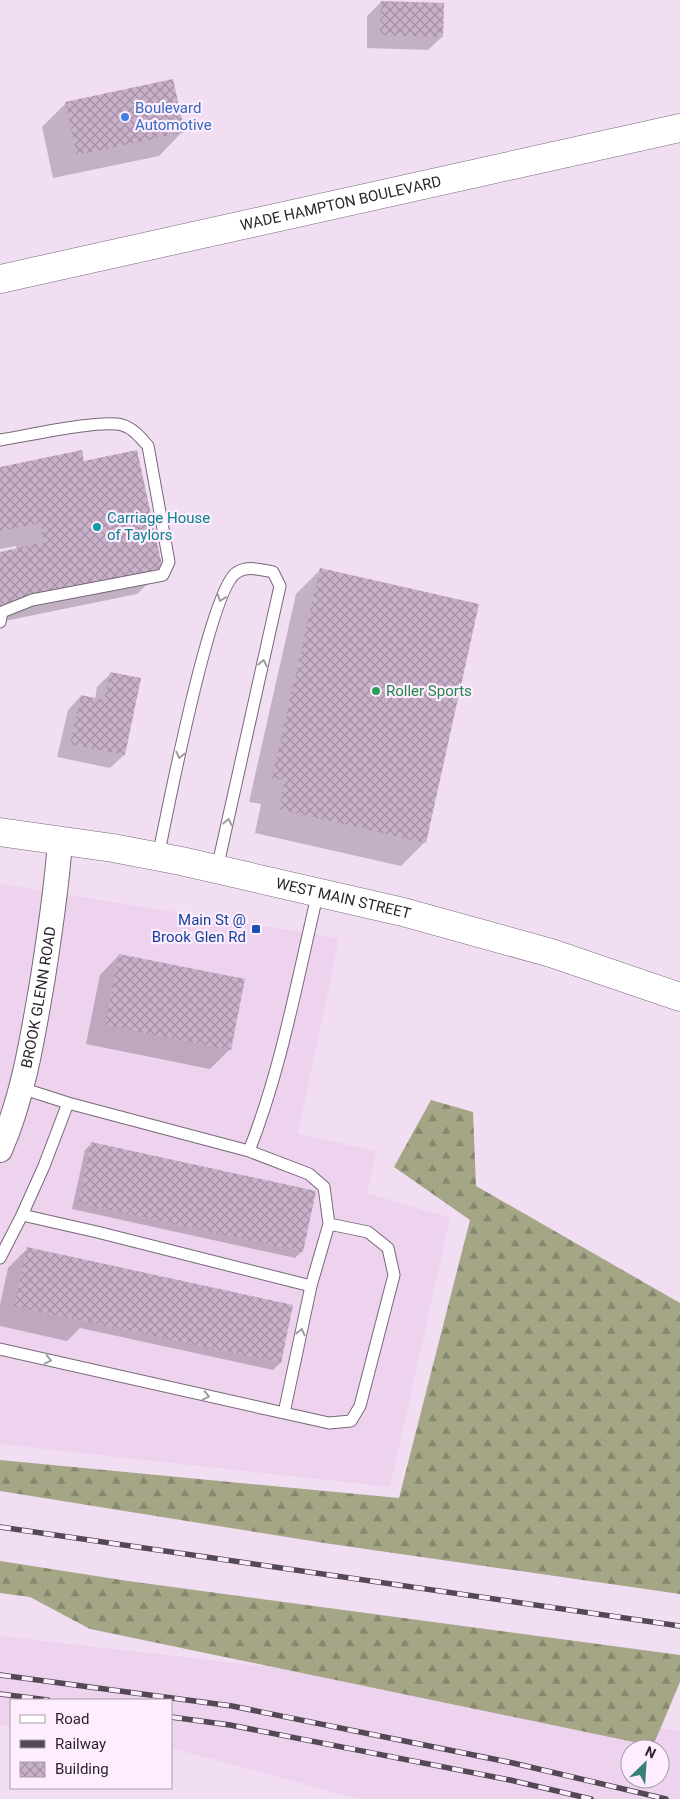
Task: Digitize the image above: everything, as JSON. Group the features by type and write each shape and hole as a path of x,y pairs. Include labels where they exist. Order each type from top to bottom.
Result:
{"street":[{"name":"WADE HAMPTON BOULEVARD","path":"0,279 680,128"},
{"name":"WEST MAIN STREET","path":"0,832 158,857 403,912 551,954 680,997"},
{"name":"BROOK GLENN ROAD","path":"0,1150 21,1088 37,1012 56,892 60,841"}],"lane":[{"path":"0,440 104,424 122,425 137,434 148,446 169,562 163,575 32,600 2,612 0,622"},
{"path":"158,857 196,683 222,593 236,573 249,568 273,572 280,586 217,870"},
{"path":"249,1151 269,1098 284,1046 318,892"},
{"path":"21,1088 68,1103 249,1151 309,1174 324,1187 329,1224 311,1286 284,1413"},
{"path":"0,1258 22,1216 44,1166 68,1103"},
{"path":"22,1216 97,1232 311,1286"},
{"path":"0,1349 329,1423 352,1421 360,1406 394,1275 388,1248 368,1232 329,1224"}],"shaded area":[{"path":"0,884 339,938 298,1134 376,1151 367,1193 450,1218 390,1487 0,1444"},
{"path":"0,1636 263,1666 680,1731 680,1799 359,1799 172,1748 172,1699 10,1699 10,1726 0,1725"}],"green space":[{"path":"431,1100 473,1112 476,1186 680,1303 680,1594 324,1543 0,1491 0,1460 399,1498 470,1220 394,1167"},
{"path":"0,1561 128,1581 680,1655 680,1682 656,1739 620,1739 90,1629 30,1597 0,1593"}],"building":[{"path":"381,1 444,3 443,37 380,35"},
{"name":"Boulevard Automotive","path":"173,79 185,132 77,155 65,102"},
{"name":"Carriage House of Taylors","path":"82,450 84,461 137,450 163,570 0,604 0,552 44,542 40,523 0,531 0,467"},
{"name":"Roller Sports","path":"320,568 479,604 426,843 279,809 285,780 272,778"},
{"path":"110,672 141,678 125,755 70,744 81,695 104,700"},
{"path":"119,954 245,979 231,1050 105,1025"},
{"path":"91,1142 316,1191 303,1252 78,1203"},
{"path":"27,1247 293,1305 281,1363 14,1306"}],"railway":[{"path":"0,1527 680,1626"},
{"path":"0,1675 232,1706 513,1763 666,1799"},
{"path":"0,1694 40,1699"},
{"path":"172,1717 230,1725 510,1780 591,1799"}],"place":[{"name":"Boulevard Automotive","path":"125,117"},
{"name":"Carriage House of Taylors","path":"97,527"},
{"name":"Roller Sports","path":"376,691"},
{"name":"Main St @ Brook Glen Rd","path":"256,929"}]}
